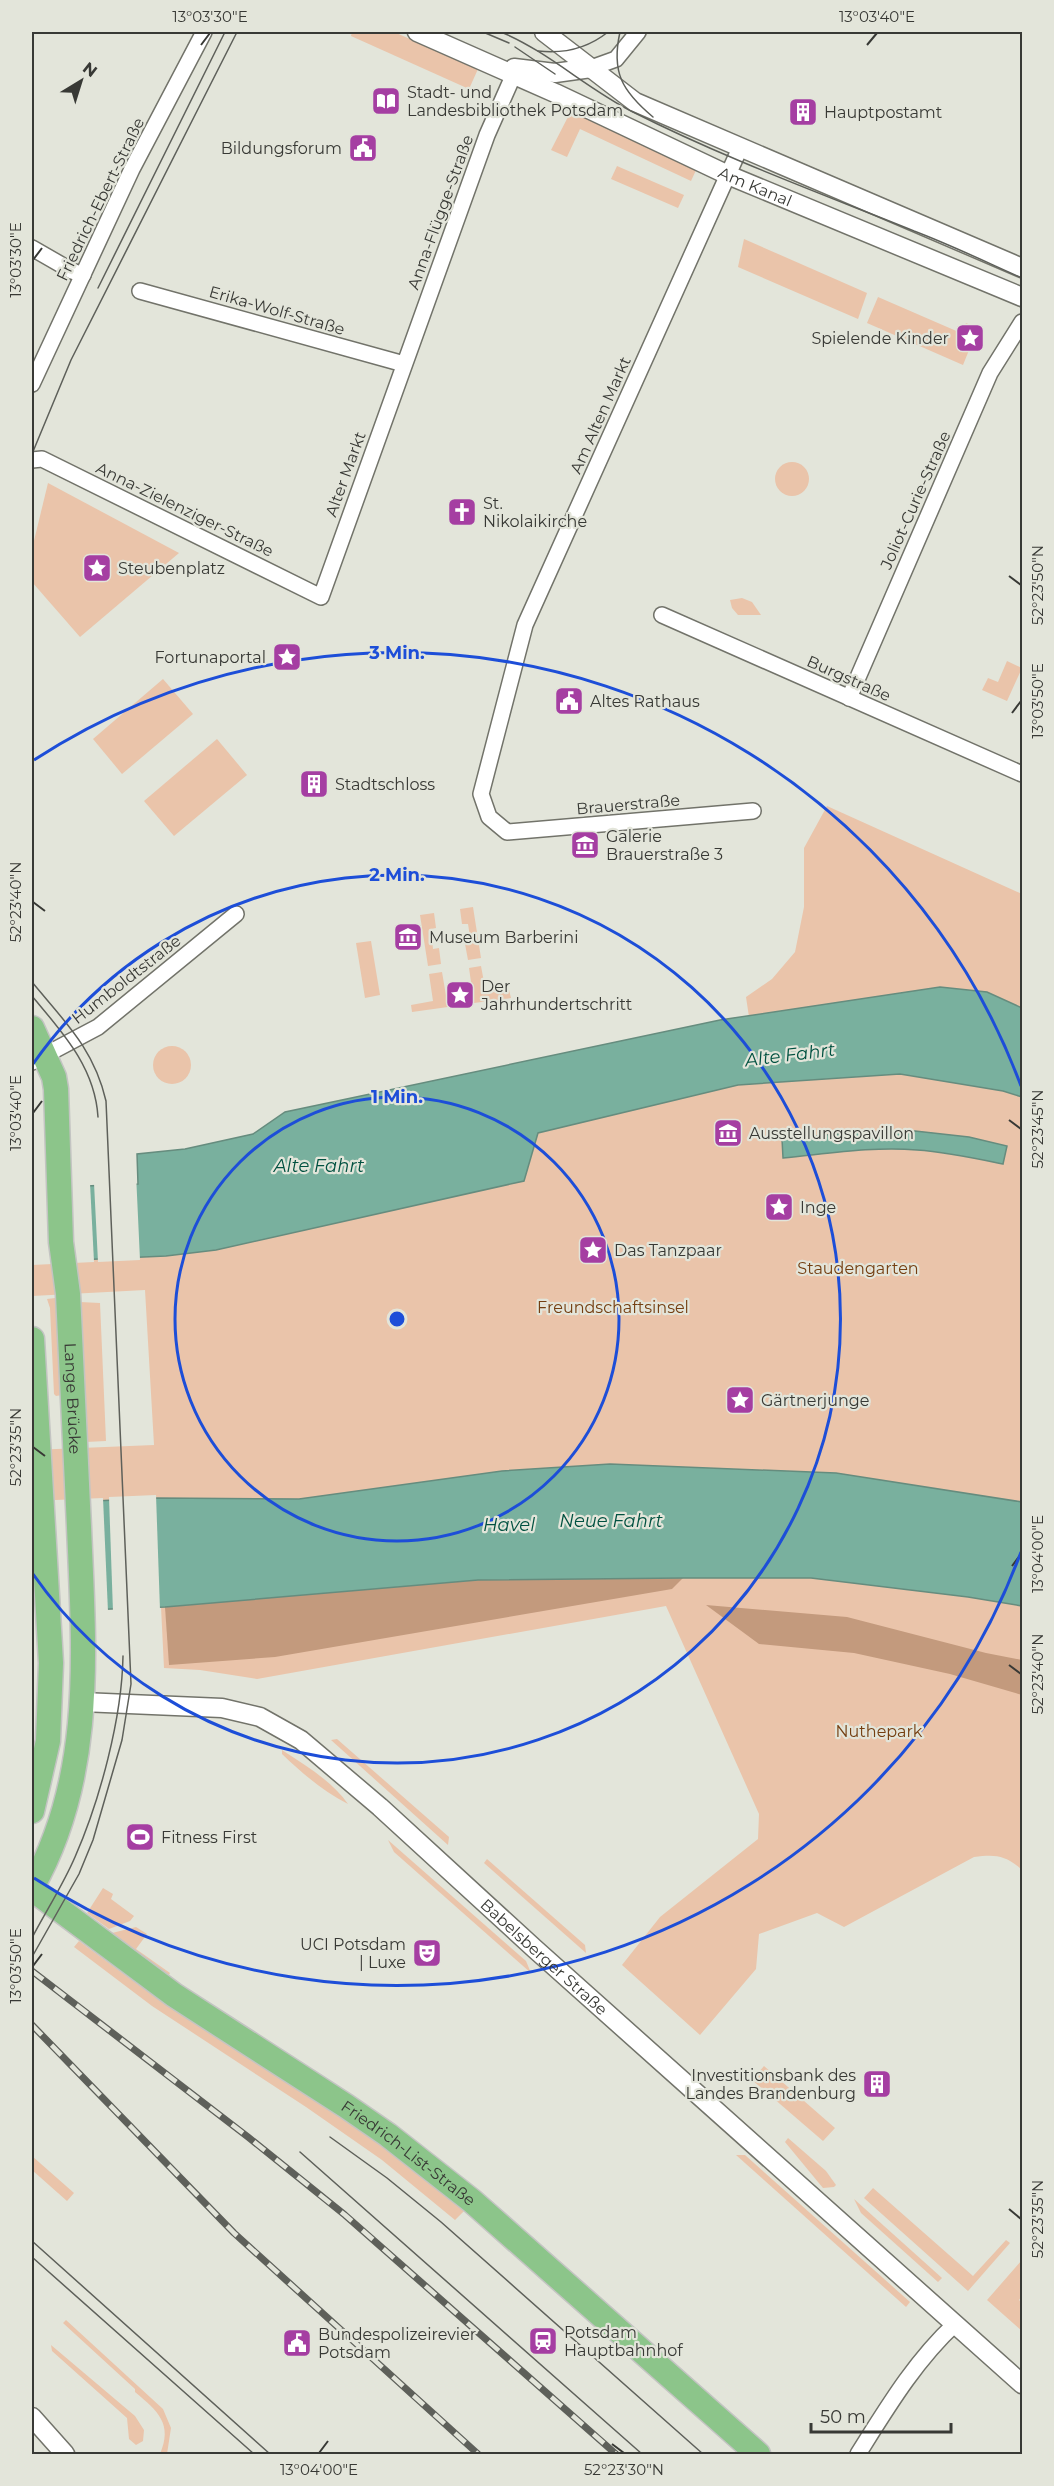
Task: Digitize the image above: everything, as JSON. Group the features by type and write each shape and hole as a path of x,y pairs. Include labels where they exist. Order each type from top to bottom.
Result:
{"main road":[{"name":"Lange Brücke","path":"32,1028 38,1059 54,1077 56,1089 61,1242 68,1294 84,1643 80,1743 72,1783 58,1833 34,1883"},
{"path":"32,1339 51,1663 41,1699 48,1741 32,1811"},
{"path":"41,1699 82,1702"},
{"name":"Friedrich-List-Straße","path":"34,1883 174,1995 346,2106 426,2163 758,2454"}],"street":[{"name":"Friedrich-Ebert-Straße","path":"32,384 132,169 204,32"},
{"name":"Am Kanal","path":"417,32 514,74 728,175 1023,297"},
{"name":"Am Kanal","path":"544,32 635,102 1023,268"},
{"path":"591,68 616,59 638,32"},
{"name":"Am Kanal","path":"494,66 555,74 591,68"},
{"name":"Anna-Flügge-Straße","path":"404,364 487,135 514,74"},
{"name":"Am Alten Markt","path":"507,832 489,817 481,794 525,625 740,148"},
{"path":"32,248 83,275"},
{"name":"Erika-Wolf-Straße","path":"140,291 404,364"},
{"name":"Joliot-Curie-Straße","path":"849,698 990,373 1023,322"},
{"name":"Alter Markt","path":"321,597 404,364"},
{"name":"Anna-Zielenziger-Straße","path":"32,460 42,459 321,597"},
{"name":"Burgstraße","path":"662,615 1023,774"},
{"name":"Brauerstraße","path":"507,832 753,811"},
{"name":"Humboldtstraße","path":"38,1059 98,1027 236,914"},
{"name":"Babelsberger Straße","path":"82,1702 222,1708 260,1717 301,1740 405,1830 535,1949 1023,2384"},
{"path":"858,2454 896,2393 939,2339 956,2324"},
{"path":"32,2417 65,2454"}],"green space":[{"path":"352,32 394,32 478,69 469,89 351,36"},
{"path":"571,111 697,168 691,181 580,129 567,157 551,150"},
{"path":"617,166 684,195 678,208 611,179"},
{"path":"744,239 867,293 858,319 738,267"},
{"path":"878,297 961,333 966,323 978,328 963,365 867,323"},
{"path":"792,462 804,467 809,479 804,491 792,496 780,491 775,479 780,467"},
{"name":"Steubenplatz","path":"48,483 179,553 80,637 32,582 32,549"},
{"path":"742,598 752,602 761,615 738,615 732,608 730,600"},
{"path":"1007,661 1022,668 1007,701 982,690 988,678 998,682"},
{"path":"163,679 193,714 122,774 93,739"},
{"path":"217,739 247,775 174,836 144,801"},
{"path":"827,806 1022,894 1022,1008 987,992 940,987 749,1017 746,997 772,979 795,952 804,907 804,848"},
{"path":"473,907 481,958 468,960 465,944 471,943 468,924 462,924 460,909"},
{"path":"434,913 436,928 431,929 433,949 439,948 441,964 428,966 420,915"},
{"path":"371,941 380,995 365,998 356,943"},
{"path":"481,966 486,993 509,990 511,998 474,1003 469,968"},
{"path":"442,972 448,1007 412,1012 411,1005 433,1001 429,974"},
{"path":"172,1046 186,1051 191,1065 186,1079 172,1084 158,1079 153,1065 158,1051"},
{"name":"Freundschaftsinsel","path":"900,1074 1003,1091 1022,1097 1022,1502 836,1473 610,1464 502,1471 299,1499 157,1498 32,1504 32,1450 154,1445 145,1290 32,1296 32,1262 166,1256 216,1250 524,1181 537,1133 738,1085"},
{"path":"55,1298 59,1310 62,1395 56,1396 54,1394 50,1308 47,1299"},
{"path":"80,1302 100,1303 106,1441 86,1442"},
{"name":"Nuthepark","path":"811,1578 968,1597 1022,1606 1022,1870 1011,1861 1000,1857 974,1857 844,1927 817,1913 759,1934 756,1969 700,2035 622,1965 660,1917 758,1839 759,1814 666,1606 257,1679 200,1670 164,1668 161,1607 478,1580"},
{"path":"337,1739 449,1837 448,1845 331,1740"},
{"path":"282,1750 327,1781 348,1804 330,1794 306,1775 282,1754"},
{"path":"388,1840 526,1961 531,1973 394,1852"},
{"path":"487,1859 585,1945 586,1953 484,1863"},
{"path":"103,1888 113,1894 111,1899 134,1916 130,1921 109,1929 87,1913"},
{"path":"136,1927 147,1934 136,1949 170,1973 169,1975 108,1934"},
{"path":"79,1941 159,2000 373,2137 466,2209 455,2220 382,2160 152,2006 74,1947"},
{"path":"764,2066 835,2128 823,2141 752,2080"},
{"path":"788,2138 826,2171 836,2185 834,2187 823,2188 785,2142"},
{"path":"736,2155 745,2155 910,2302 906,2307"},
{"path":"32,2156 74,2193 67,2201 32,2170"},
{"path":"873,2188 973,2276 1006,2240 1010,2243 968,2291 864,2198"},
{"path":"854,2199 942,2278 938,2282 861,2213"},
{"path":"1022,2260 1022,2296 1019,2300 1022,2303 1022,2331 987,2300"},
{"path":"66,2320 163,2409 171,2428 167,2454 160,2454 165,2434 164,2426 156,2412 135,2392 135,2389 63,2323"},
{"path":"51,2345 135,2416 144,2430 143,2441 136,2445 129,2439 127,2418 52,2351"}],"shaded area":[{"path":"683,1578 672,1589 275,1657 169,1665 165,1607 478,1580"},
{"path":"706,1605 847,1617 1022,1660 1022,1695 950,1674 854,1653 759,1644"}],"water":[{"name":"Alte Fahrt","path":"940,987 987,992 1022,1008 1022,1097 1003,1091 900,1074 738,1085 538,1133 524,1181 216,1250 166,1256 32,1262 32,1188 138,1184 137,1154 185,1149 253,1134 285,1112 720,1020"},
{"path":"915,1131 969,1137 1007,1146 1003,1164 949,1154 900,1149 850,1151 783,1158 782,1139 859,1132"},
{"name":"Neue Fahrt","path":"610,1464 836,1473 1022,1502 1022,1606 968,1597 811,1578 683,1578 478,1580 165,1607 32,1612 32,1504 157,1498 299,1499 502,1471"}],"pier":[{"path":"135,1152 140,1260 98,1262 94,1183 135,1182"},
{"path":"90,1183 94,1262 32,1265 32,1185"},
{"path":"156,1495 160,1610 113,1612 109,1497"},
{"path":"103,1498 108,1612 32,1615 32,1501"}],"tram line":[{"path":"98,288 225,32"},
{"path":"32,454 71,360 237,32"},
{"path":"483,32 509,43"},
{"path":"501,32 552,60 616,103 667,129 941,242 1022,278"},
{"path":"538,51 557,52 575,49 608,32"},
{"path":"620,32 618,70 627,89 642,108 653,117"},
{"path":"515,47 555,74"},
{"path":"32,982 86,1051 101,1083 106,1101 131,1684 122,1740 93,1840 79,1874 32,1957"},
{"path":"32,996 65,1037 84,1066 96,1099 98,1117"},
{"path":"32,1938 60,1888 93,1810 114,1732 119,1706 123,1656"},
{"path":"330,2137 387,2178 441,2222 703,2454"},
{"path":"300,2152 642,2454"},
{"path":"32,2241 270,2454"},
{"path":"32,2257 254,2454"}],"railway":[{"path":"32,1971 248,2137 345,2215 616,2454"},
{"path":"32,2025 234,2233 478,2454"}],"place":[{"name":"Stadt- und Landesbibliothek Potsdam","path":"386,101"},
{"name":"Hauptpostamt","path":"803,112"},
{"name":"Bildungsforum","path":"363,148"},
{"name":"Spielende Kinder","path":"970,338"},
{"name":"St. Nikolaikirche","path":"462,512"},
{"name":"Steubenplatz","path":"97,568"},
{"name":"Fortunaportal","path":"287,657"},
{"name":"Altes Rathaus","path":"569,701"},
{"name":"Stadtschloss","path":"314,784"},
{"name":"Galerie Brauerstraße 3","path":"585,845"},
{"name":"Museum Barberini","path":"408,937"},
{"name":"Der Jahrhundertschritt","path":"460,995"},
{"name":"Ausstellungspavillon","path":"728,1133"},
{"name":"Inge","path":"779,1207"},
{"name":"Das Tanzpaar","path":"593,1250"},
{"name":"Gärtnerjunge","path":"740,1400"},
{"name":"Fitness First","path":"140,1837"},
{"name":"UCI Potsdam | Luxe","path":"427,1953"},
{"name":"Investitionsbank des Landes Brandenburg","path":"877,2084"},
{"name":"Potsdam Hauptbahnhof","path":"543,2341"},
{"name":"Bundespolizeirevier Potsdam","path":"297,2343"}],"park label":[{"name":"Staudengarten","path":"858,1268"}],"water label":[{"name":"Havel","path":"509,1525"}]}
